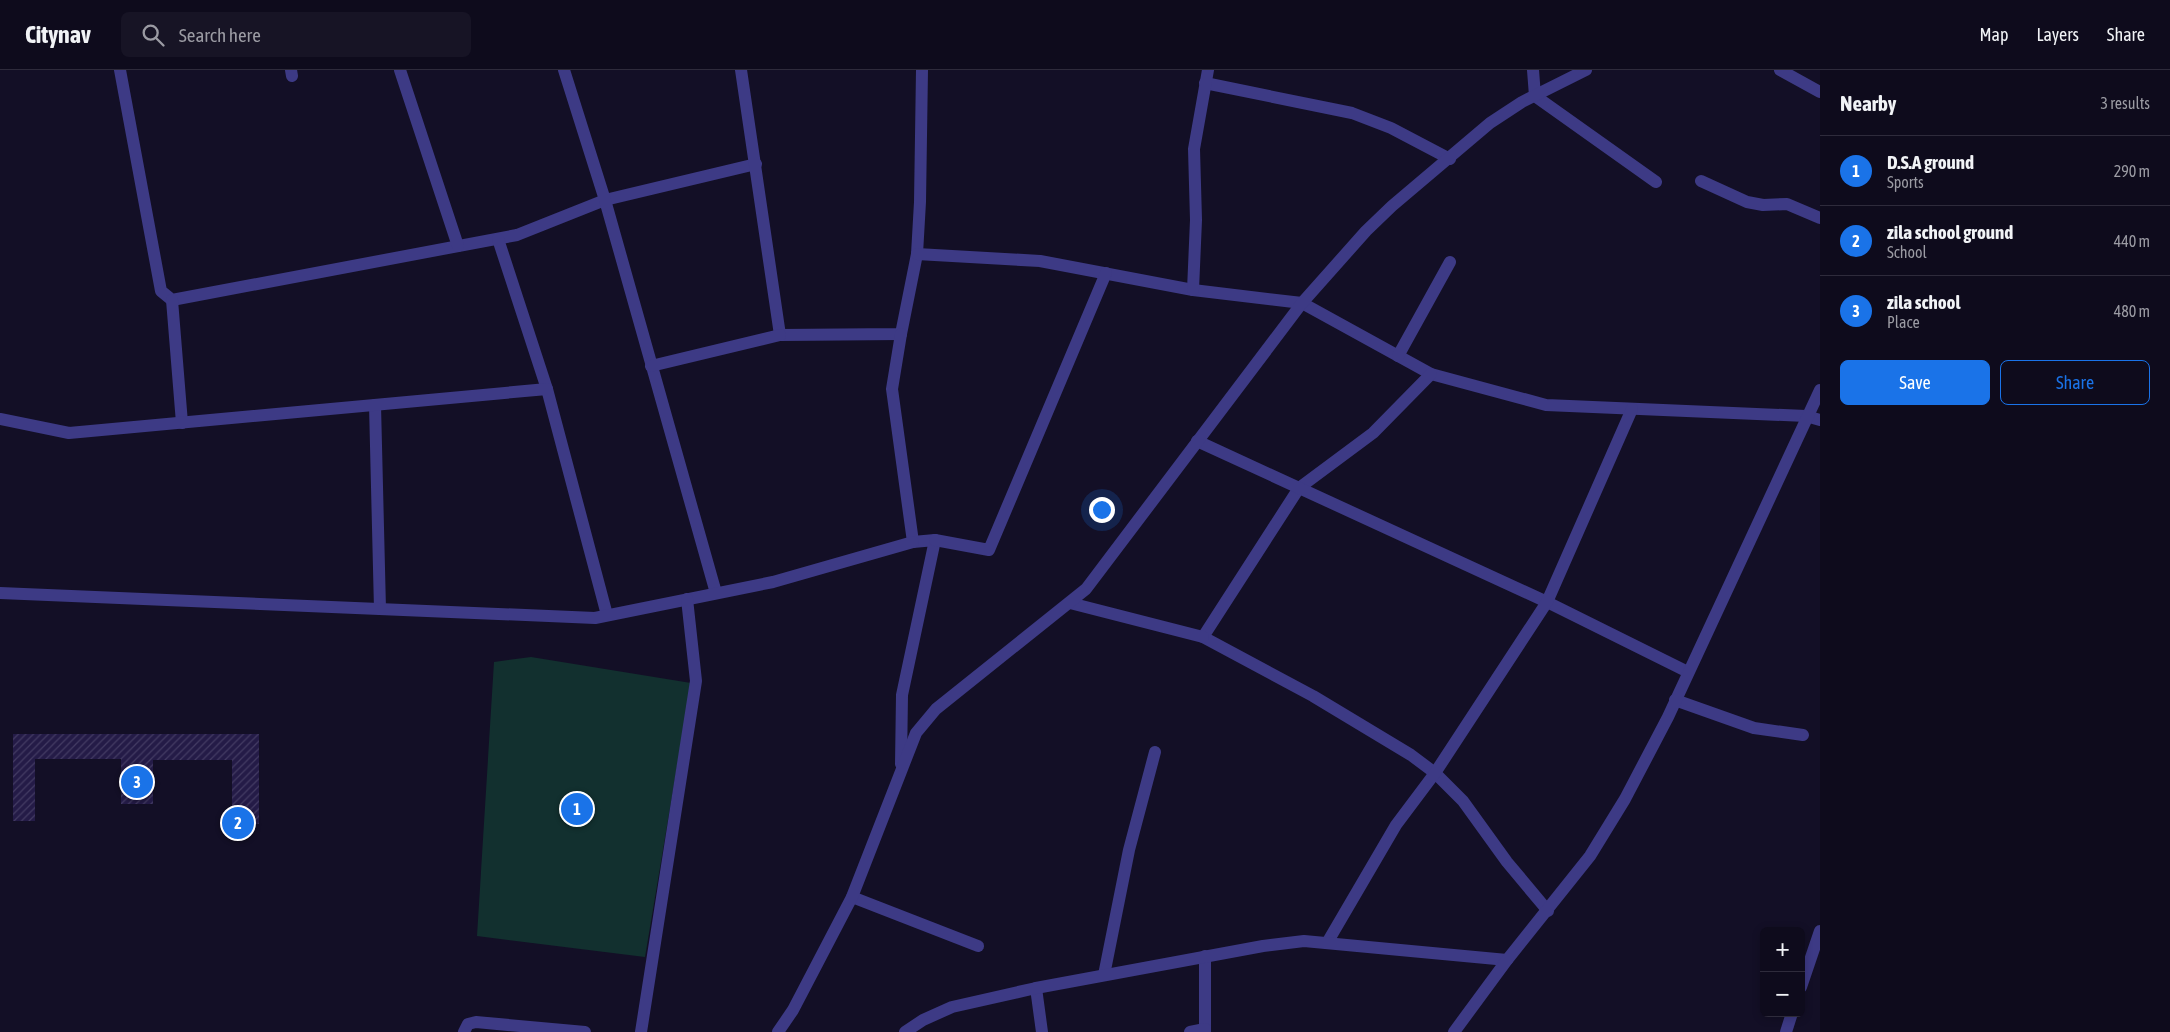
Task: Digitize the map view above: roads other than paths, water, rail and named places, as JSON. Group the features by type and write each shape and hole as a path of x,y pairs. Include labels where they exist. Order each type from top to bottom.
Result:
{"street":[{"path":"120,70 161,291 172,300 182,423"},
{"path":"400,70 458,246"},
{"path":"564,70 605,200 716,593"},
{"path":"741,70 780,335"},
{"path":"913,542 892,389 901,334 918,254 922,70"},
{"path":"1533,70 1535,96"},
{"path":"778,1032 793,1010 852,897 916,733 936,709 1086,589 1302,303 1366,231 1392,206 1490,124 1535,96 1586,70"},
{"path":"1780,70 1820,92"},
{"path":"1193,290 1196,220 1194,149 1206,76 1352,113 1391,128 1450,159"},
{"path":"1535,96 1656,182"},
{"path":"172,300 517,235 605,200 756,164"},
{"path":"1701,182 1747,202 1763,205 1787,204 1820,218"},
{"path":"498,238 547,389 607,615"},
{"path":"918,254 1040,261 1193,290 1302,303 1431,374 1546,405 1806,416 1820,420"},
{"path":"1398,356 1450,262"},
{"path":"0,593 595,618 773,582 913,542 935,540 989,550 1106,274"},
{"path":"652,366 780,335 901,334"},
{"path":"1203,637 1299,488 1373,434 1431,374"},
{"path":"0,419 69,433 547,389"},
{"path":"1454,1032 1507,960 1590,856 1625,798 1675,700 1806,416 1820,390"},
{"path":"375,405 380,609"},
{"path":"1327,943 1396,825 1435,773 1548,602 1632,409"},
{"path":"1197,441 1548,602 1688,672"},
{"path":"901,771 902,695 935,540"},
{"path":"641,1032 696,681 687,599"},
{"path":"1070,603 1203,637 1313,696 1411,755 1435,773 1463,801 1507,862 1548,911"},
{"path":"1675,700 1754,728 1803,735"},
{"path":"1104,975 1129,850 1155,752"},
{"path":"852,897 978,946"},
{"path":"1805,979 1815,958 1820,932"},
{"path":"905,1032 923,1020 952,1007 1036,988 1205,956 1304,941 1507,960"},
{"path":"1190,1032 1205,1031 1205,956"},
{"path":"1036,988 1042,1032"},
{"path":"1786,1032 1791,1017"},
{"path":"464,1032 468,1024 476,1022 585,1032"}],"place":[{"name":"zila school","path":"137,782"},
{"name":"D.S.A ground","path":"577,809"},
{"name":"zila school ground","path":"238,823"}]}
